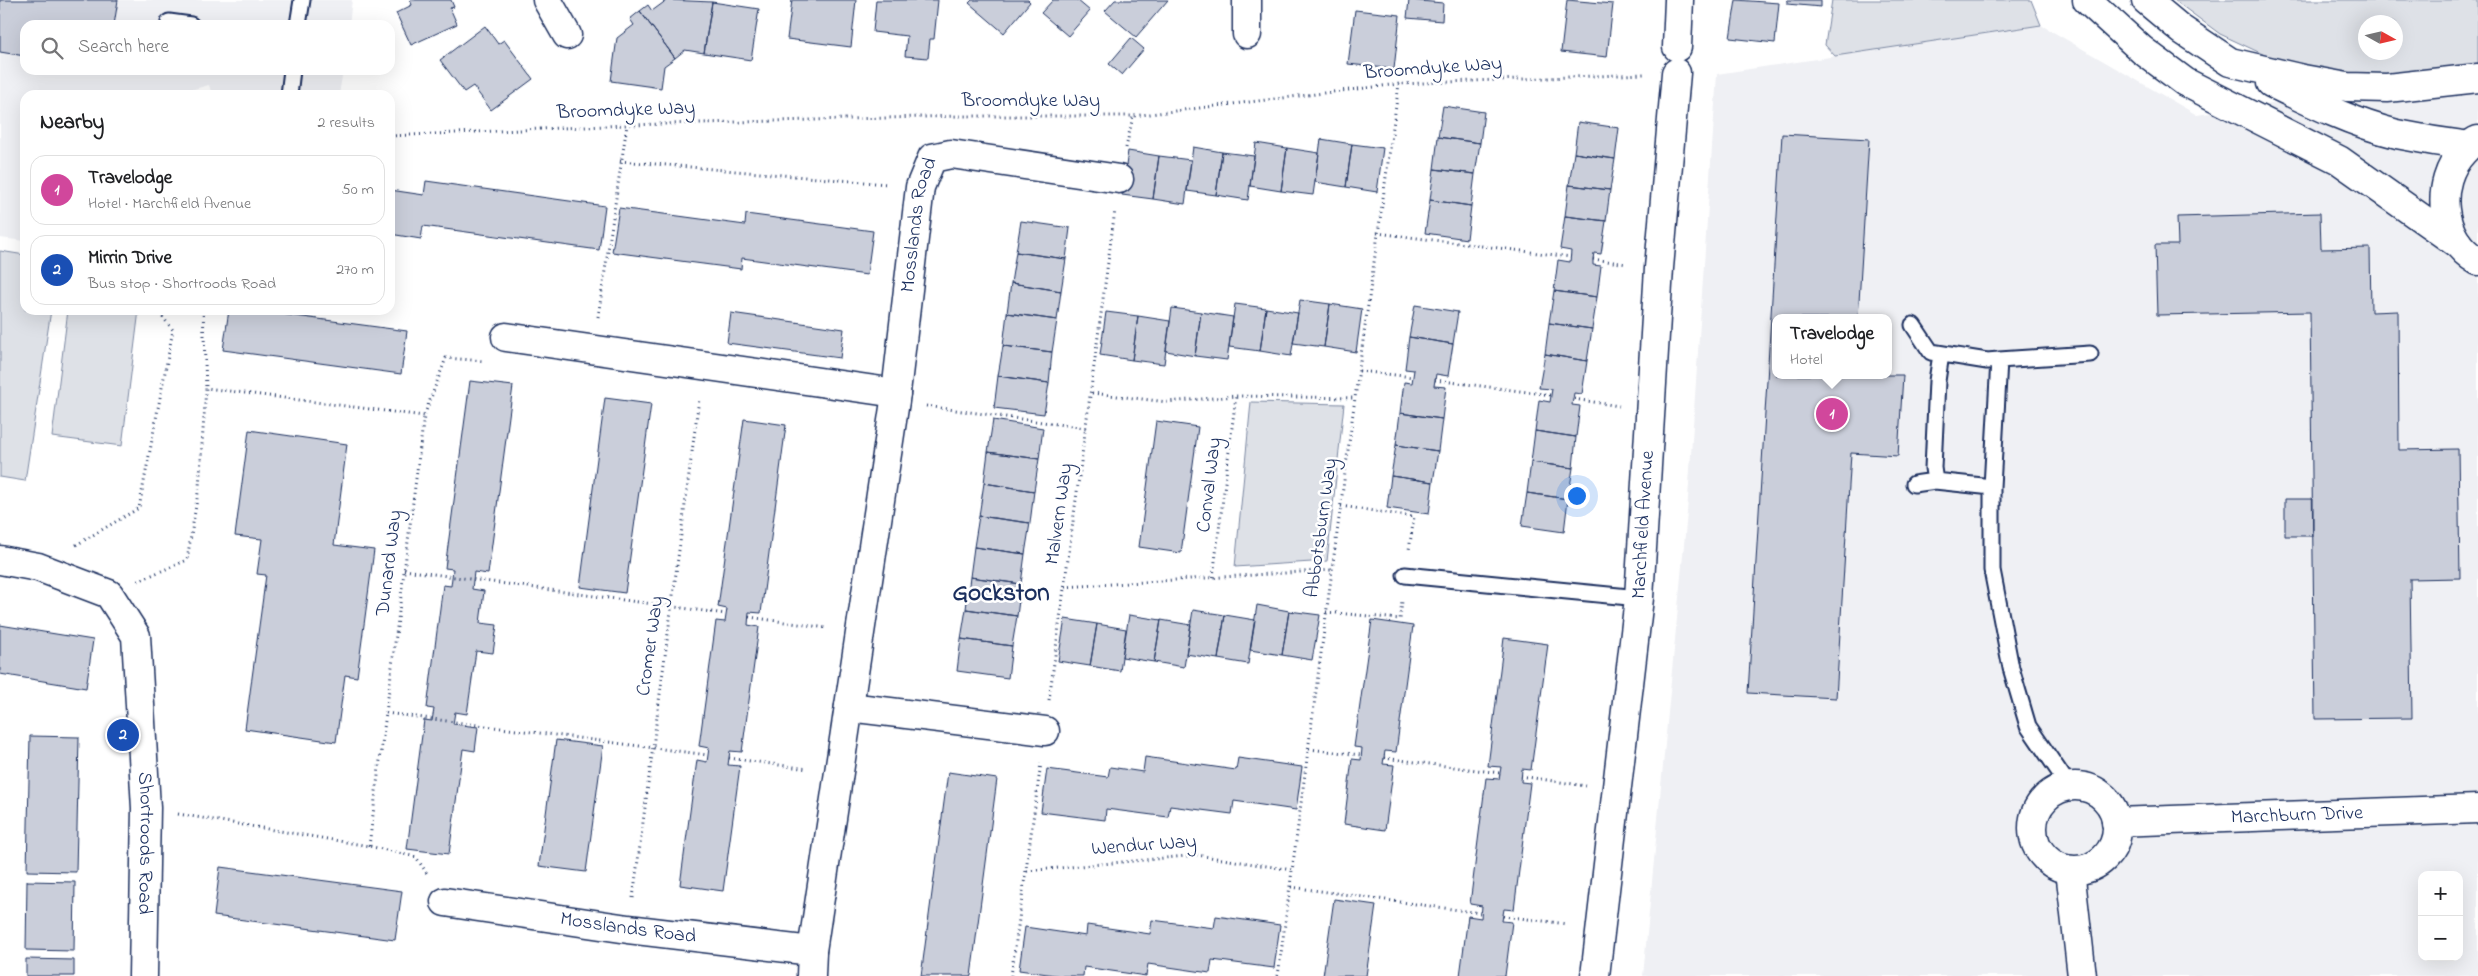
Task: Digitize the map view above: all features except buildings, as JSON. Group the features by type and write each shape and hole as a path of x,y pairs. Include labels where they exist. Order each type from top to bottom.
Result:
{"main road":[{"path":"546,0 566,35"},
{"path":"1247,0 1247,34"},
{"name":"Marchfield Avenue","path":"1595,976 1639,598 1660,268 1668,65 1680,0"},
{"path":"2087,0 2142,50 2185,82 2340,160 2472,257"},
{"path":"2146,0 2182,30 2230,62 2313,104 2361,123 2420,139 2474,143"},
{"path":"2230,62 2303,80 2347,87 2387,88 2478,78"},
{"path":"2472,257 2448,224 2444,202 2446,180 2457,158 2474,143"},
{"name":"Mosslands Road","path":"445,902 628,930 811,964 895,397 920,187 932,158 951,154 1119,179"},
{"path":"506,337 593,348 895,397"},
{"path":"0,560 38,567 109,594"},
{"name":"Shortroods Road","path":"109,594 136,636 146,808 143,976"},
{"path":"848,707 1045,731"},
{"path":"2069,786 2085,787 2100,794 2111,807 2116,822 2115,837 2109,851 2099,862 2085,868 2070,870 2058,866 2046,858 2033,835 2033,822 2045,798 2056,790 2069,786"},
{"name":"Marchburn Drive","path":"2116,822 2478,808"},
{"path":"2070,870 2082,976"}],"lane":[{"path":"299,20 302,0"},
{"path":"290,90 291,75"},
{"path":"1913,325 1931,352 1941,354 1987,361 2090,354"},
{"path":"1935,481 1933,468 1941,354"},
{"path":"1999,360 1992,487 1992,570 2011,668 2028,726 2069,786"},
{"path":"1914,484 1935,481 1992,487"},
{"path":"1405,575 1639,598"}],"path":[{"name":"Broomdyke Way","path":"395,136 627,125 960,116 1133,116 1399,84 1668,65"},
{"name":"Abbotsburn Way","path":"1278,976 1377,232 1399,84"},
{"name":"Malvern Way","path":"1011,976 1092,393 1119,179 1133,116"},
{"path":"593,348 627,125"},
{"path":"620,161 920,187"},
{"path":"1377,232 1570,257"},
{"path":"38,567 139,508 173,330 161,315"},
{"path":"109,594 187,560 199,487 206,388 203,315"},
{"name":"Dunard Way","path":"370,846 424,416 446,358 484,362 506,337"},
{"name":"Cromer Way","path":"628,930 703,366"},
{"path":"1359,370 1413,377"},
{"path":"1435,380 1551,396"},
{"path":"206,388 424,416"},
{"path":"1092,393 1167,402 1236,396 1355,398"},
{"name":"Conval Way","path":"1213,577 1236,396"},
{"path":"895,397 1086,428"},
{"path":"1574,399 1652,411"},
{"path":"404,570 726,614"},
{"path":"1065,587 1332,570"},
{"path":"749,618 860,632"},
{"path":"386,713 708,755"},
{"path":"1309,750 1361,755"},
{"path":"729,758 839,773"},
{"path":"1384,758 1500,773"},
{"path":"1521,776 1616,791"},
{"path":"146,808 370,846 416,857 445,902"},
{"name":"Wendur Way","path":"1026,871 1197,855 1292,870"},
{"path":"1291,888 1481,912"},
{"path":"1503,916 1600,928"}],"shaded area":[{"path":"0,0 352,0 350,20 20,20 20,75 342,75 340,90 210,90 209,85 190,90 20,90 20,240 0,238"},
{"path":"1832,0 2031,0 2041,25 1835,56 1825,45"},
{"path":"2174,0 2478,0 2478,68 2374,78 2322,70 2267,56 2220,34"},
{"path":"2041,25 2197,115 2478,73 2478,976 1643,976 1687,513 1717,74"},
{"path":"0,251 20,254 20,315 50,315 25,481 0,477"},
{"path":"67,315 138,315 122,446 52,437"},
{"path":"1251,402 1344,404 1327,561 1235,567"}],"place":[{"name":"Travelodge","path":"1832,414"},
{"name":"Mirrin Drive","path":"123,735"}],"district":[{"name":"Gockston","path":"1001,594"}]}
